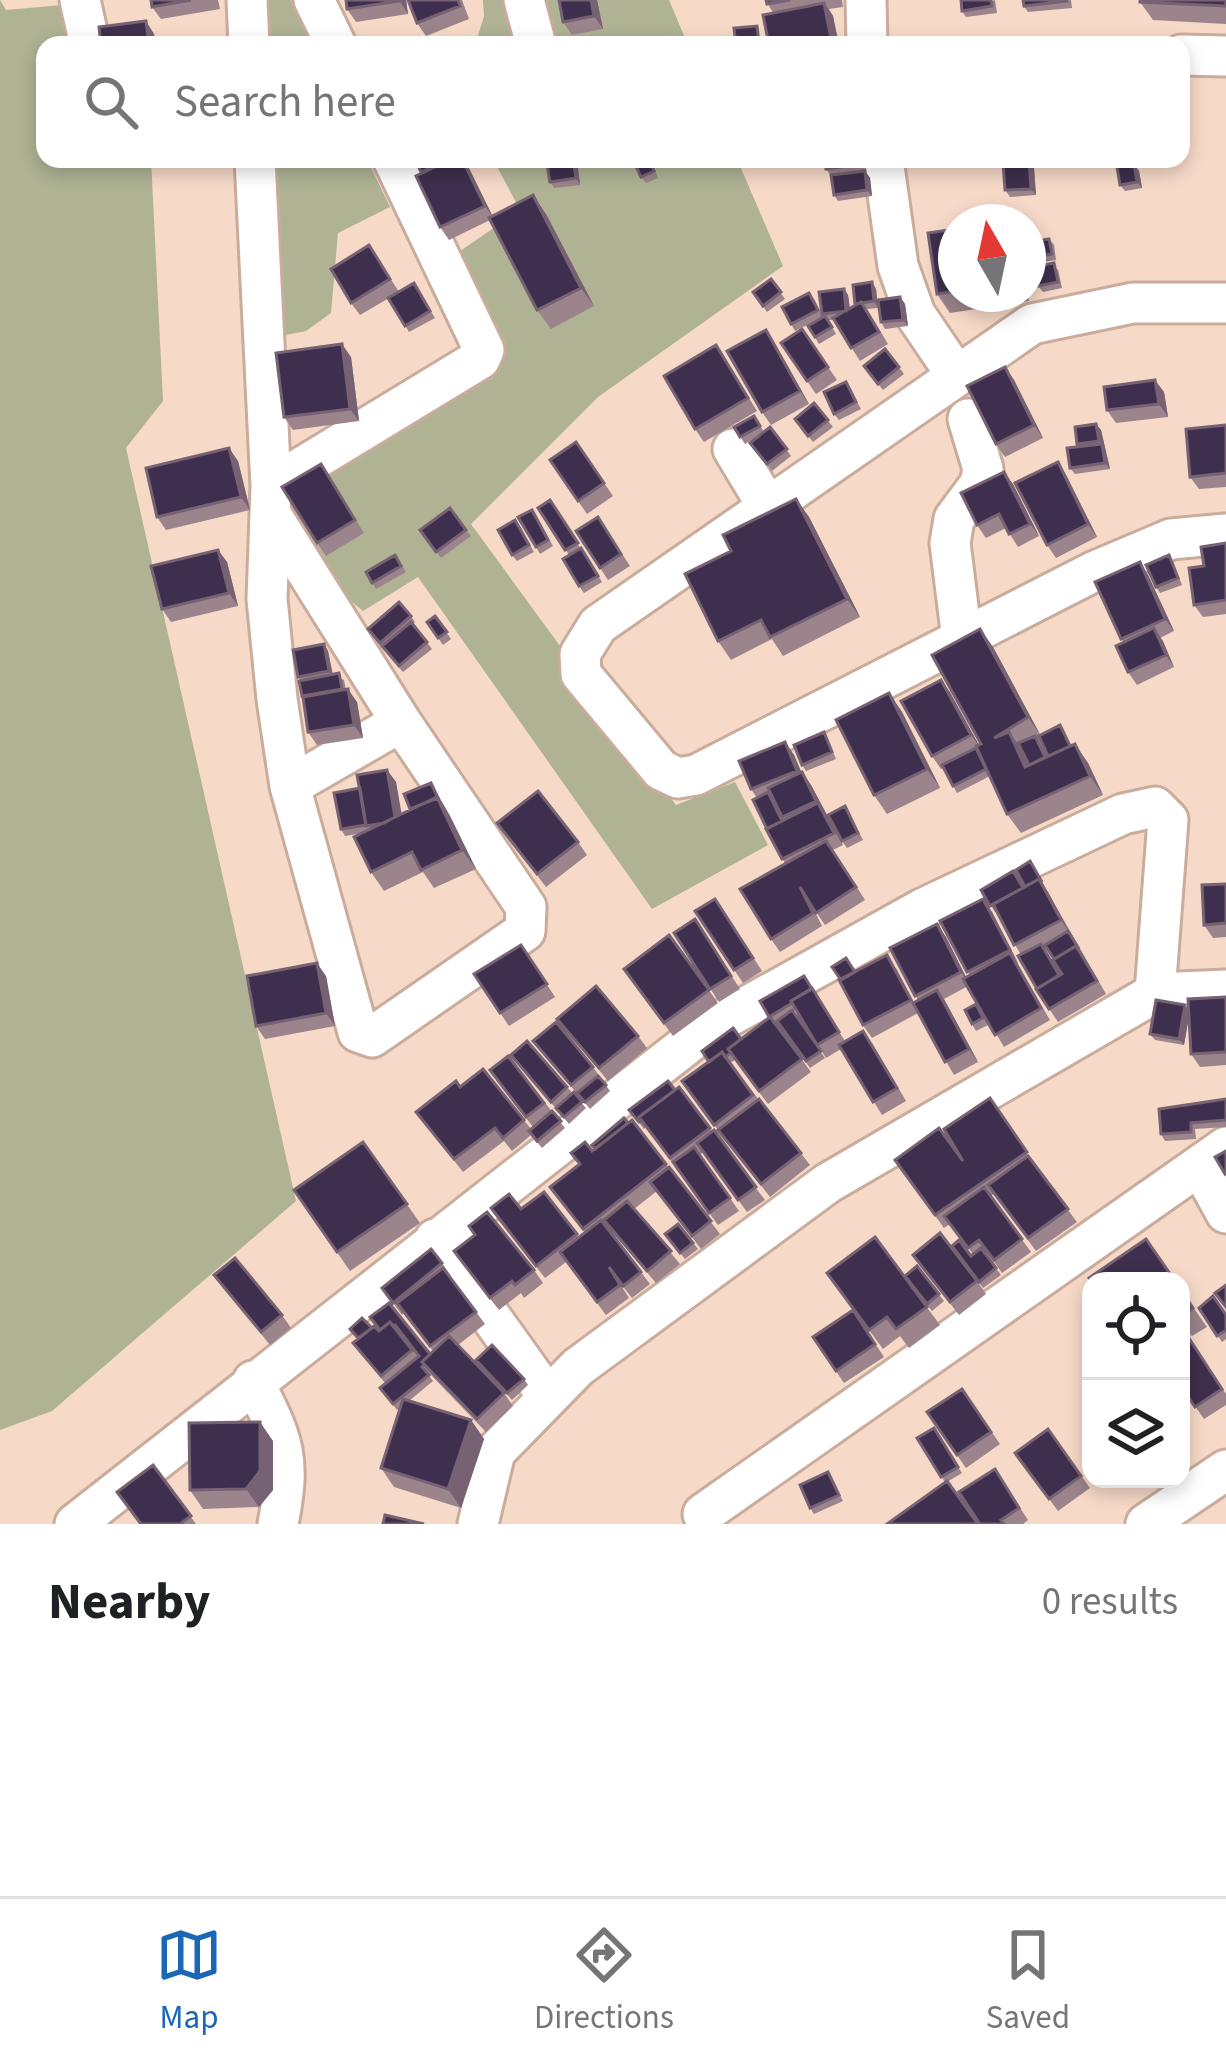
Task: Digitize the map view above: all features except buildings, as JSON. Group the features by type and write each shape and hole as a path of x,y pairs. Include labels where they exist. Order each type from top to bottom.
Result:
{"street":[{"path":"80,0 87,36"},
{"path":"247,0 249,36"},
{"path":"314,0 332,36"},
{"path":"524,0 534,36"},
{"path":"866,0 867,36"},
{"path":"1190,55 1226,56"},
{"path":"255,168 270,499 267,599 290,786 358,1032 372,1037 525,931 526,907 401,722 270,499"},
{"path":"270,499 480,359 484,350 397,168"},
{"path":"884,168 898,266 915,314 958,376"},
{"path":"1226,303 1132,303 1032,324 598,625 580,654 581,674 661,770 678,778 696,775 1171,539 1226,534"},
{"path":"962,639 950,543 954,519 980,484 983,469 968,418"},
{"path":"734,449 768,507"},
{"path":"290,786 401,722"},
{"path":"75,1524 708,1028 922,909 1144,806 1164,810 1170,832 1155,993"},
{"path":"478,1524 495,1453 578,1367 828,1183 1155,993 1226,990"},
{"path":"704,1514 1213,1156 1226,1213"},
{"path":"435,1239 548,1397"},
{"path":"254,1381 283,1437 288,1472 278,1524"},
{"path":"1146,1524 1226,1470"}],"green space":[{"path":"0,0 6,10 73,4 78,36 36,36 36,168 151,168 163,401 126,448 296,1201 52,1411 0,1430"},
{"path":"268,0 291,0 309,36 263,36 261,7"},
{"path":"483,0 669,0 684,36 478,36"},
{"path":"268,168 371,168 390,207 338,233 331,313 306,331 276,337"},
{"path":"498,168 741,168 783,266 598,397 471,524 676,805 735,782 768,845 652,909 418,577 363,611 320,575 284,501 295,484 502,342 450,258 520,210"}]}
